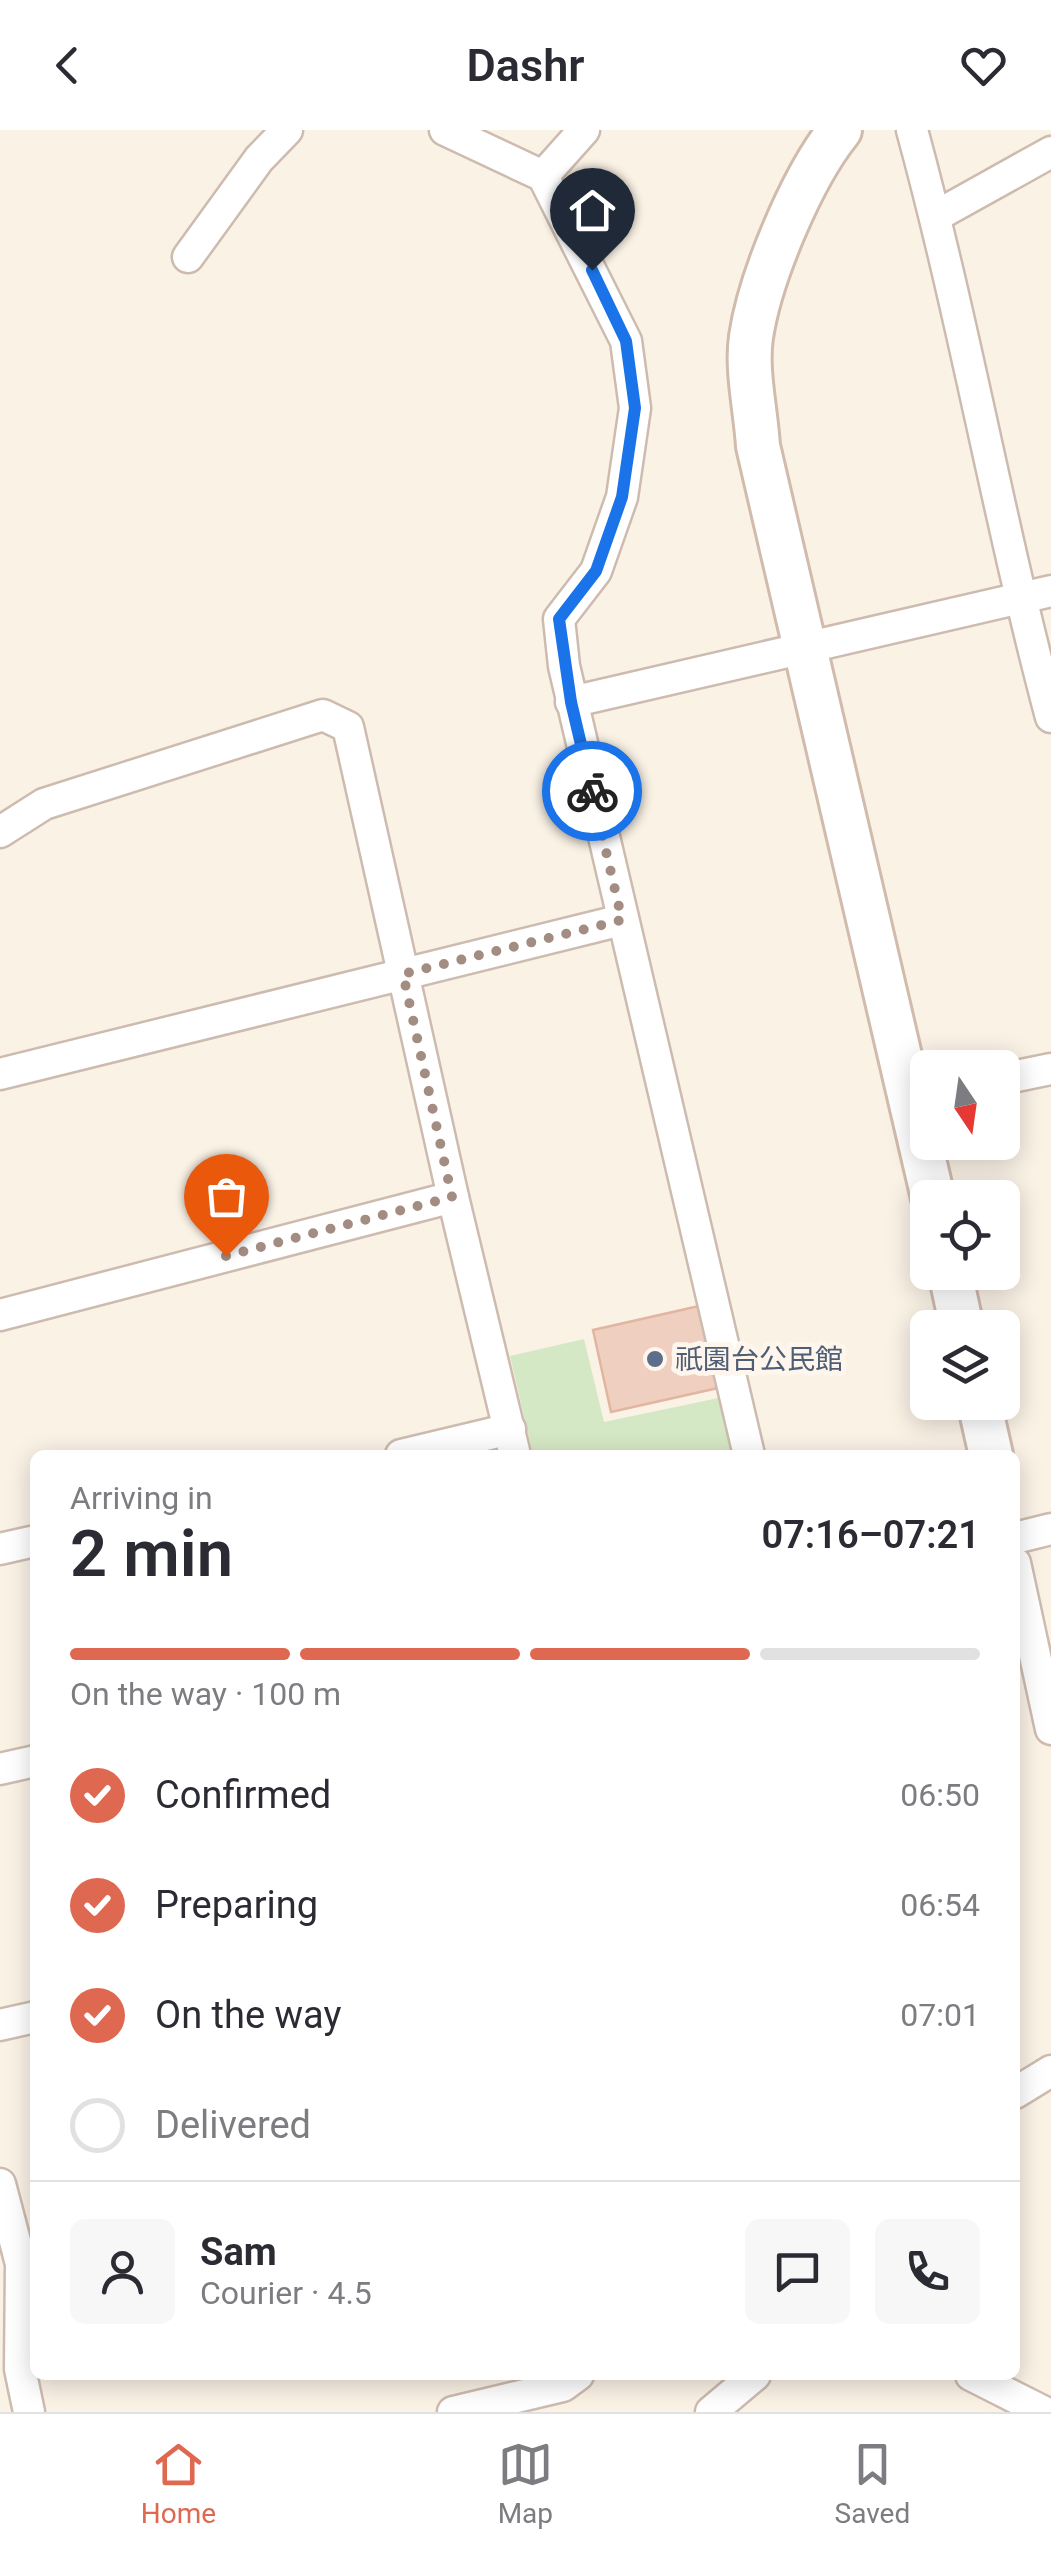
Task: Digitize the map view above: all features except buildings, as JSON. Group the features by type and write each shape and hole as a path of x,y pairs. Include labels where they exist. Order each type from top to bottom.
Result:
{"street":[{"path":"188,257 258,159 287,130"},
{"path":"446,130 543,176 626,341 635,408 622,497 596,571 559,619 571,702 749,1450"},
{"path":"543,176 584,130"},
{"path":"840,130 819,156 775,254 751,338 758,446 910,1062"},
{"path":"912,130 936,216 1019,600 1051,717"},
{"path":"936,216 1051,152"},
{"path":"571,702 1051,591"},
{"path":"0,832 44,804 324,715 348,728 452,1197 512,1442 444,1450"},
{"path":"0,1074 622,920"},
{"path":"1020,1075 1051,1068"},
{"path":"0,1316 452,1197"},
{"path":"983,1420 990,1450"},
{"path":"1020,1537 1051,1529"},
{"path":"0,1549 30,1542"},
{"path":"1020,1586 1051,1728"},
{"path":"0,1769 30,1762"},
{"path":"0,2025 30,2018"},
{"path":"1020,2090 1051,2071"},
{"path":"0,2184 28,2262 20,2369 29,2412"},
{"path":"453,2412 564,2386 572,2380"},
{"path":"712,2412 749,2380"},
{"path":"981,2380 1044,2412"}],"green space":[{"path":"584,1339 604,1422 723,1397 736,1450 532,1450 510,1356"}],"way so far":[{"path":"226,1256 452,1197 403,974 622,920 592,791"}],"place":[{"name":"祇園台公民館","path":"655,1359"}],"route":[{"path":"592,270 626,341 635,408 622,497 596,571 559,619 564,666 592,791"}]}
